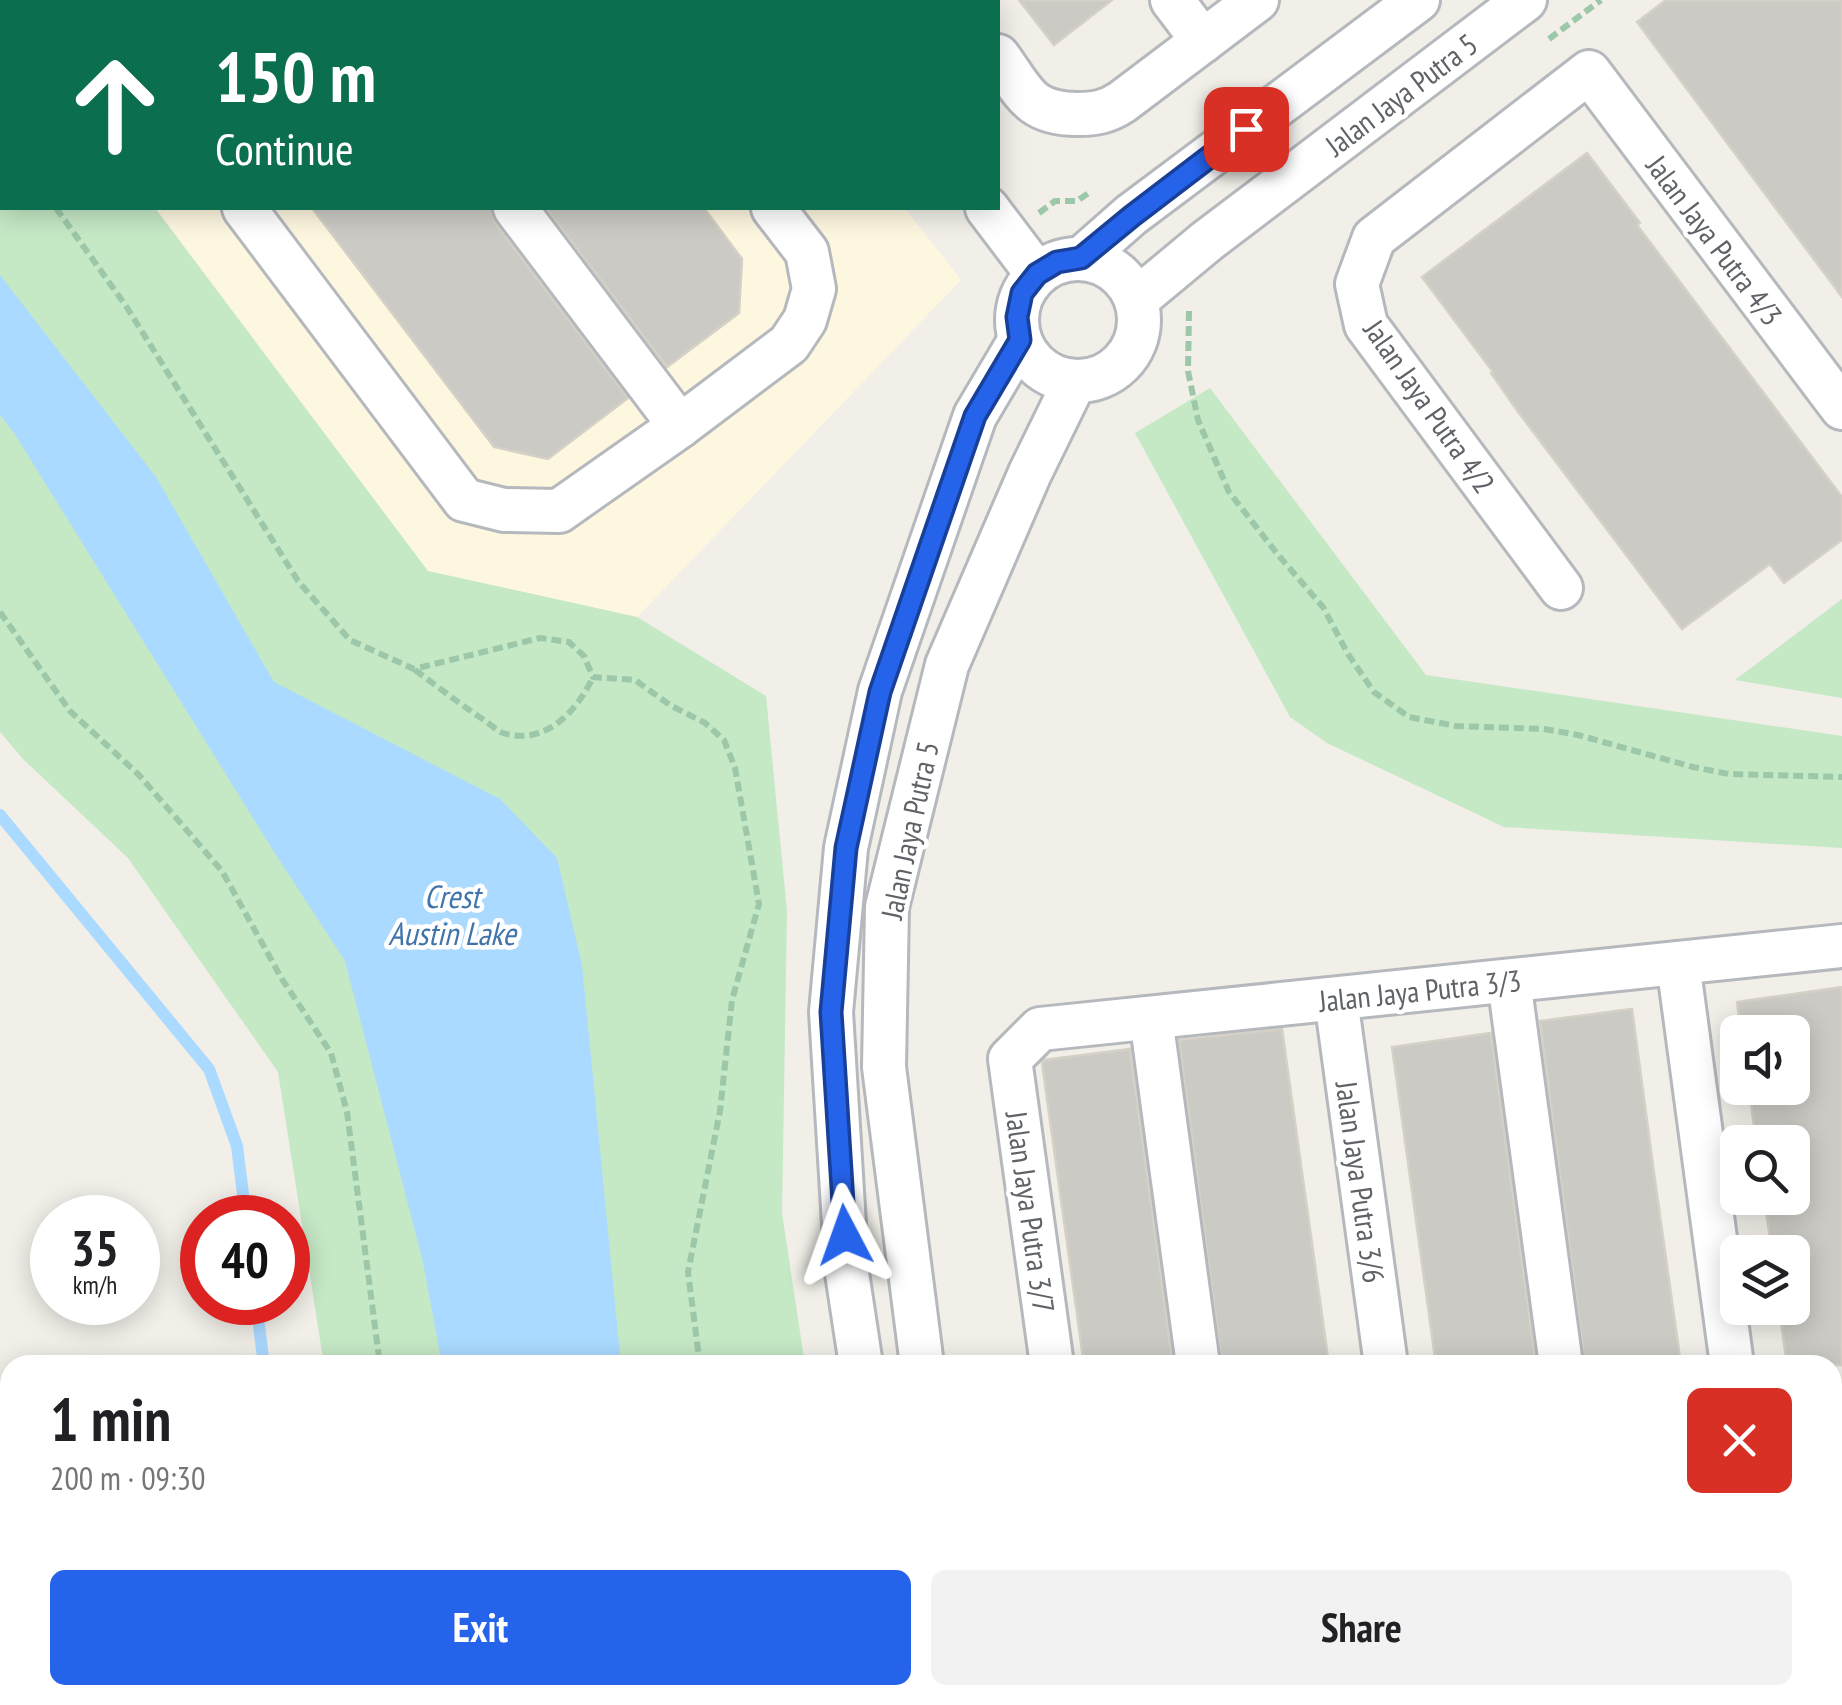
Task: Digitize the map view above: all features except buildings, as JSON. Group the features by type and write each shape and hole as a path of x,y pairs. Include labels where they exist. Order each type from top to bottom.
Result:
{"street":[{"path":"1172,0 1202,41"},
{"path":"1000,59 1033,103 1045,111 1096,114 1122,102 1257,0"},
{"path":"1081,258 1146,204 1418,0"},
{"name":"Jalan Jaya Putra 5","path":"1136,300 1207,241 1525,0"},
{"name":"Jalan Jaya Putra 4/3","path":"1589,72 1842,408"},
{"name":"Jalan Jaya Putra 4/2","path":"1560,588 1366,325 1357,284 1374,238 1589,72"},
{"path":"246,210 464,500 504,510 560,511 789,344 806,320 814,289 807,252 775,210"},
{"path":"517,210 680,426"},
{"path":"998,222 1037,274"},
{"path":"1081,258 1104,264 1124,279 1136,300 1139,324 1134,347 1119,366 1099,378 1075,381 1051,376 1033,361 1020,340 1017,317 1022,293 1037,274 1057,262 1081,258"},
{"name":"Jalan Jaya Putra 5","path":"859,1355 847,1272 831,1012 846,848 880,692 975,416 1020,340"},
{"name":"Jalan Jaya Putra 5","path":"921,1355 884,1067 886,908 946,665 1075,381"},
{"name":"Jalan Jaya Putra 3/3","path":"1010,1059 1040,1029 1842,946"},
{"path":"1678,963 1731,1355"},
{"path":"1509,980 1560,1355"},
{"name":"Jalan Jaya Putra 3/6","path":"1336,998 1385,1355"},
{"path":"1151,1018 1197,1355"},
{"name":"Jalan Jaya Putra 3/7","path":"1010,1059 1051,1355"}],"path":[{"path":"998,222 1055,202 1077,201 1091,191"},
{"path":"57,210 126,306 298,581 350,640 414,670 502,733 530,735 549,730 570,714 594,677"},
{"path":"0,612 70,712 139,775 222,871 282,979 331,1053 347,1112 379,1355"},
{"path":"414,670 540,638 569,642 584,656 594,677"},
{"path":"594,677 635,680 670,705 706,723 724,740 735,768 759,904 732,1000 720,1111 688,1272 699,1355"}],"shaded area":[{"path":"157,210 907,210 961,280 637,617 428,571"}],"green space":[{"path":"0,210 157,210 428,571 637,617 766,696 787,911 782,1213 803,1355 322,1355 310,1276 310,1195 297,1195 278,1072 128,858 24,760 0,732"},
{"path":"1210,388 1426,675 1842,736 1842,848 1504,827 1327,743 1290,717 1135,433"},
{"path":"1842,599 1842,698 1735,680"}],"water":[{"name":"Crest Austin Lake","path":"0,275 156,477 274,682 500,799 557,858 582,965 620,1355 440,1355 423,1262 345,961 0,415"}],"waterway":[{"path":"0,815 209,1069 237,1146 243,1195"},
{"path":"259,1325 263,1355"}],"route":[{"path":"845,1235 831,1012 846,848 880,692 975,416 1020,340 1017,317 1022,293 1037,274 1057,262 1081,258 1246,129"}]}
